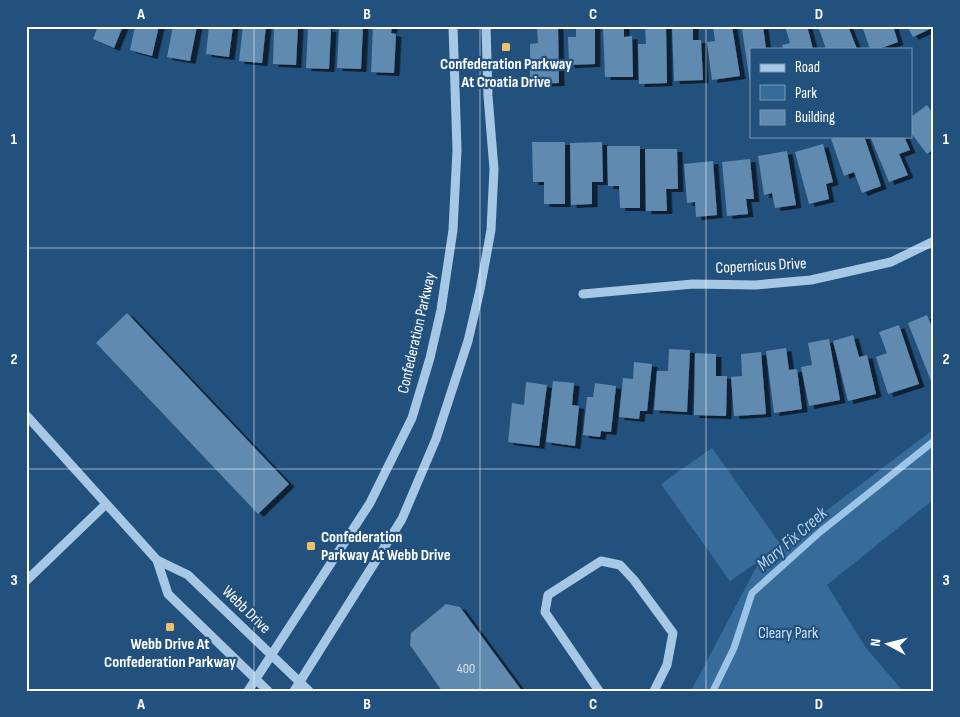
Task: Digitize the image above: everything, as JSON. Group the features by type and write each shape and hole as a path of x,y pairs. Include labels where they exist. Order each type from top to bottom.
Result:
{"street":[{"name":"Confederation Parkway","path":"248,691 370,503 412,418 428,367 441,310 453,230 457,150 453,26"},
{"path":"294,691 402,519 436,439 468,341 491,230 494,169 488,96 486,26"},
{"name":"Copernicus Drive","path":"583,294 693,284 755,285 811,280 891,262 934,240"},
{"name":"Webb Drive","path":"26,415 157,560 188,575 309,691"},
{"path":"26,581 106,504"},
{"name":"Webb Drive","path":"157,560 168,594 268,691"},
{"path":"599,691 545,612 548,594 601,560 620,565 634,580 673,633 667,665 654,691"}],"green space":[{"name":"Cleary Park","path":"934,429 934,499 827,585 866,648 903,691 691,691 759,562 775,550 730,581 661,484 712,448 781,545"}],"building":[{"path":"98,26 123,26 114,48 93,39"},
{"path":"135,26 159,26 152,56 130,50"},
{"path":"173,26 197,26 190,61 167,57"},
{"path":"209,26 233,26 229,57 206,54"},
{"path":"243,26 266,26 262,63 239,61"},
{"path":"274,26 298,26 296,65 273,64"},
{"path":"308,26 327,26 327,29 331,29 329,69 306,68"},
{"path":"344,26 363,26 361,69 337,68 339,28"},
{"path":"373,26 392,26 391,33 396,34 394,73 371,72"},
{"path":"537,26 558,26 559,83 530,84 530,44 538,43"},
{"path":"576,26 595,26 595,64 569,65 568,37 576,37"},
{"path":"603,26 624,26 624,37 632,36 633,77 605,77"},
{"path":"645,26 666,26 667,83 639,84 638,44 646,44"},
{"path":"672,26 693,26 693,40 701,40 703,80 674,81"},
{"path":"713,26 732,26 740,76 712,80 707,42 715,41"},
{"path":"763,26 766,48 750,48 750,83 742,29"},
{"path":"785,26 807,26 813,48 783,48 782,45 790,43"},
{"path":"818,26 848,26 857,48 826,48"},
{"path":"862,26 893,26 898,42 882,48 870,48"},
{"path":"907,26 934,26 934,27 913,37"},
{"path":"927,105 934,115 934,149 927,154 912,134 912,116"},
{"path":"865,138 881,186 862,193 854,172 844,176 831,139"},
{"path":"871,138 905,138 910,150 899,154 908,175 889,182"},
{"path":"532,142 565,142 565,204 544,204 544,182 533,182"},
{"path":"602,142 603,182 592,182 592,204 571,205 570,143"},
{"path":"823,144 833,182 826,184 829,199 809,204 795,152"},
{"path":"607,146 640,146 640,208 620,208 619,186 608,186"},
{"path":"645,149 677,149 678,189 666,189 667,211 646,211"},
{"path":"787,151 796,205 775,208 772,193 764,195 758,156"},
{"path":"750,159 754,199 746,199 748,214 727,216 722,162"},
{"path":"713,161 717,215 696,217 695,202 687,203 684,164"},
{"path":"127,313 289,484 258,514 96,343"},
{"path":"927,315 934,332 934,380 931,381 908,323"},
{"path":"899,325 919,384 888,394 876,357 887,353 879,332"},
{"path":"853,335 859,357 867,355 876,394 848,401 833,341"},
{"path":"829,339 840,400 809,406 801,367 812,365 808,343"},
{"path":"786,348 789,370 797,369 802,409 774,413 766,351"},
{"path":"669,349 690,350 687,412 654,410 657,371 668,371"},
{"path":"761,352 766,414 734,416 731,377 742,376 741,354"},
{"path":"695,353 716,354 716,376 727,376 726,416 694,415"},
{"path":"634,362 652,364 647,411 640,411 639,419 619,417 623,378 633,379"},
{"path":"553,381 574,383 572,405 579,406 575,446 546,442"},
{"path":"526,382 547,385 539,446 508,442 512,403 524,405"},
{"path":"595,383 616,386 611,432 601,431 600,437 583,435 587,397 593,397"},
{"path":"446,604 460,607 522,691 442,691 410,645 411,633"}],"waterway":[{"name":"Mary Fix Creek","path":"713,691 734,648 752,593 820,532 934,441"}],"place":[{"name":"Confederation Parkway At Croatia Drive","path":"506,47"},
{"name":"Confederation Parkway At Webb Drive","path":"311,546"},
{"name":"Webb Drive At Confederation Parkway","path":"170,627"}]}
